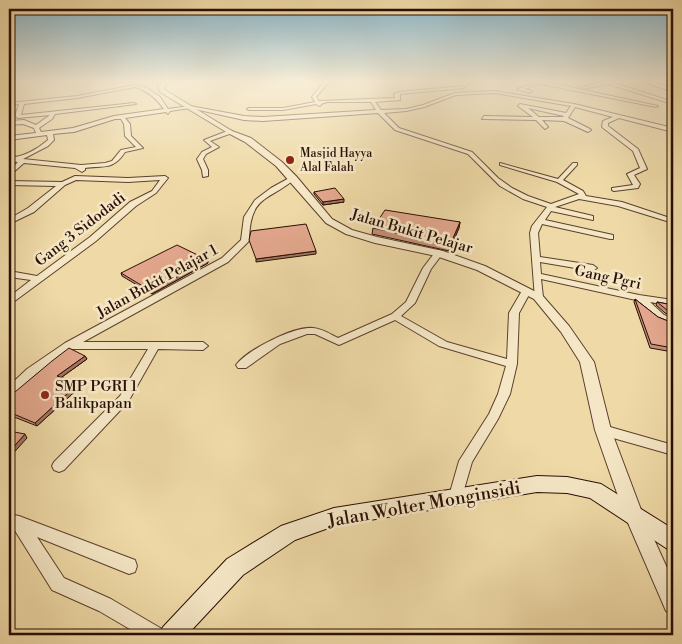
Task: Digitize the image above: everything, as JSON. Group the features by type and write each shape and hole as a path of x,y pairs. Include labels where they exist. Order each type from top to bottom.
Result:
{"main road":[{"name":"Jalan Wolter Monginsidi","path":"171,635 234,567 288,533 334,517 537,484 567,485 594,490 615,502 673,542"}],"street":[{"path":"19,112 18,116 52,116 85,112"},
{"path":"36,126 52,116 54,112"},
{"path":"9,138 50,134 74,130 122,117 167,112"},
{"name":"Jalan Bukit Pelajar","path":"198,112 230,132 248,140 279,164 329,221 349,232 375,240 439,253 481,268 538,297 565,329 587,362 603,430 634,516 673,604"},
{"path":"217,112 253,119 379,112"},
{"path":"323,112 326,116"},
{"path":"380,112 397,129 403,132 470,153 479,160 489,174 505,187 551,207 590,218"},
{"path":"530,112 546,127"},
{"path":"547,112 566,117 588,130"},
{"path":"566,117 569,112"},
{"path":"603,112 673,130"},
{"path":"614,189 636,188 637,184 630,174 644,169 636,150 605,127 605,122 619,116"},
{"path":"75,178 89,179 119,160 123,151 140,147 130,139 127,133 127,124 122,117"},
{"path":"484,118 539,119 566,117"},
{"path":"9,123 24,122 36,126 40,134"},
{"path":"205,176 205,170 200,159 204,153 216,147 208,142 208,140 230,132"},
{"path":"9,174 20,160 46,145 50,140 50,134"},
{"path":"9,159 81,167 93,164 110,165"},
{"path":"502,164 559,181 581,192 583,195 551,207 540,221 534,233 538,297"},
{"path":"559,181 574,164"},
{"path":"9,222 31,210 63,184 75,178 81,173 83,169 81,167"},
{"name":"Gang 3 Sidodadi","path":"9,301 38,278 93,240 134,204 154,192 165,178 128,180 89,179"},
{"name":"Jalan Bukit Pelajar 1","path":"9,392 31,372 69,345 226,260 245,241 250,208 267,194 293,178"},
{"path":"9,183 63,184"},
{"path":"579,197 619,204 669,220 673,214"},
{"path":"540,221 610,237"},
{"path":"242,365 272,343 301,332 315,331 339,342 395,316 410,303 427,268 439,253"},
{"path":"536,259 593,268"},
{"path":"9,274 38,278"},
{"name":"Gang Pgri","path":"538,276 639,298 673,303"},
{"path":"456,496 466,461 494,416 504,394 512,364 514,313 526,291"},
{"path":"639,298 661,316 673,322"},
{"path":"395,316 443,344 512,364"},
{"path":"69,345 203,346"},
{"path":"59,466 124,400 155,346"},
{"path":"603,430 673,450"},
{"path":"14,522 129,566"},
{"path":"14,522 58,584 105,605 156,635"}],"building":[{"path":"335,188 344,199 323,202 314,192"},
{"path":"385,210 460,222 450,245 373,228"},
{"path":"306,224 316,251 256,259 249,240 251,231"},
{"path":"177,245 208,260 151,291 121,273"},
{"path":"635,299 658,317 673,323 673,348 651,344"},
{"path":"657,302 673,305 673,313 667,310"},
{"name":"SMP PGRI 1 Balikpapan","path":"69,348 85,356 57,376 79,383 35,423 9,412 9,397"},
{"path":"9,431 25,434 9,452"}],"place":[{"name":"Masjid Hayya Alal Falah","path":"290,160"},
{"name":"SMP PGRI 1 Balikpapan","path":"45,395"}]}
